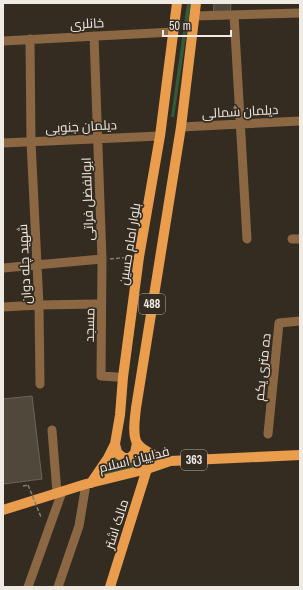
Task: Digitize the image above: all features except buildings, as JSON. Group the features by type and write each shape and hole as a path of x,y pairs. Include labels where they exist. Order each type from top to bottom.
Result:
{"main road":[{"name":"بلوار امام حسین","path":"88,483 108,458 115,444 120,415 139,257 160,136 177,3"},
{"name":"488","path":"137,443 135,434 136,408 181,127 196,3"},
{"path":"115,444 117,453 124,458 130,458 135,453 137,443 148,451 170,461"},
{"name":"فداییان اسلام","path":"3,510 88,483 147,469 170,461 300,455"},
{"name":"مالک اشتر","path":"110,587 147,469"}],"street":[{"path":"194,16 300,13"},
{"path":"234,15 247,239"},
{"name":"خانلری","path":"3,41 173,32"},
{"name":"ابوالفضل فراتی","path":"94,36 102,259"},
{"name":"شهید چله دوان","path":"30,39 31,142 39,305 40,384"},
{"name":"دیلمان شمالی","path":"181,127 300,121"},
{"name":"دیلمان جنوبی","path":"3,143 160,136"},
{"path":"3,268 102,259"},
{"name":"مسجد","path":"102,259 101,376 116,376"},
{"path":"3,307 96,304"},
{"name":"ده متری یکم","path":"268,434 279,323 300,321"},
{"path":"28,587 59,493 52,430"},
{"path":"58,587 79,526 88,483"}],"path":[{"path":"102,259 139,257"},
{"path":"23,486 28,484 41,517 45,515"}],"green space":[{"path":"187,3 191,3 174,117 171,117"},
{"path":"117,438 125,455 135,467 100,476"}]}
